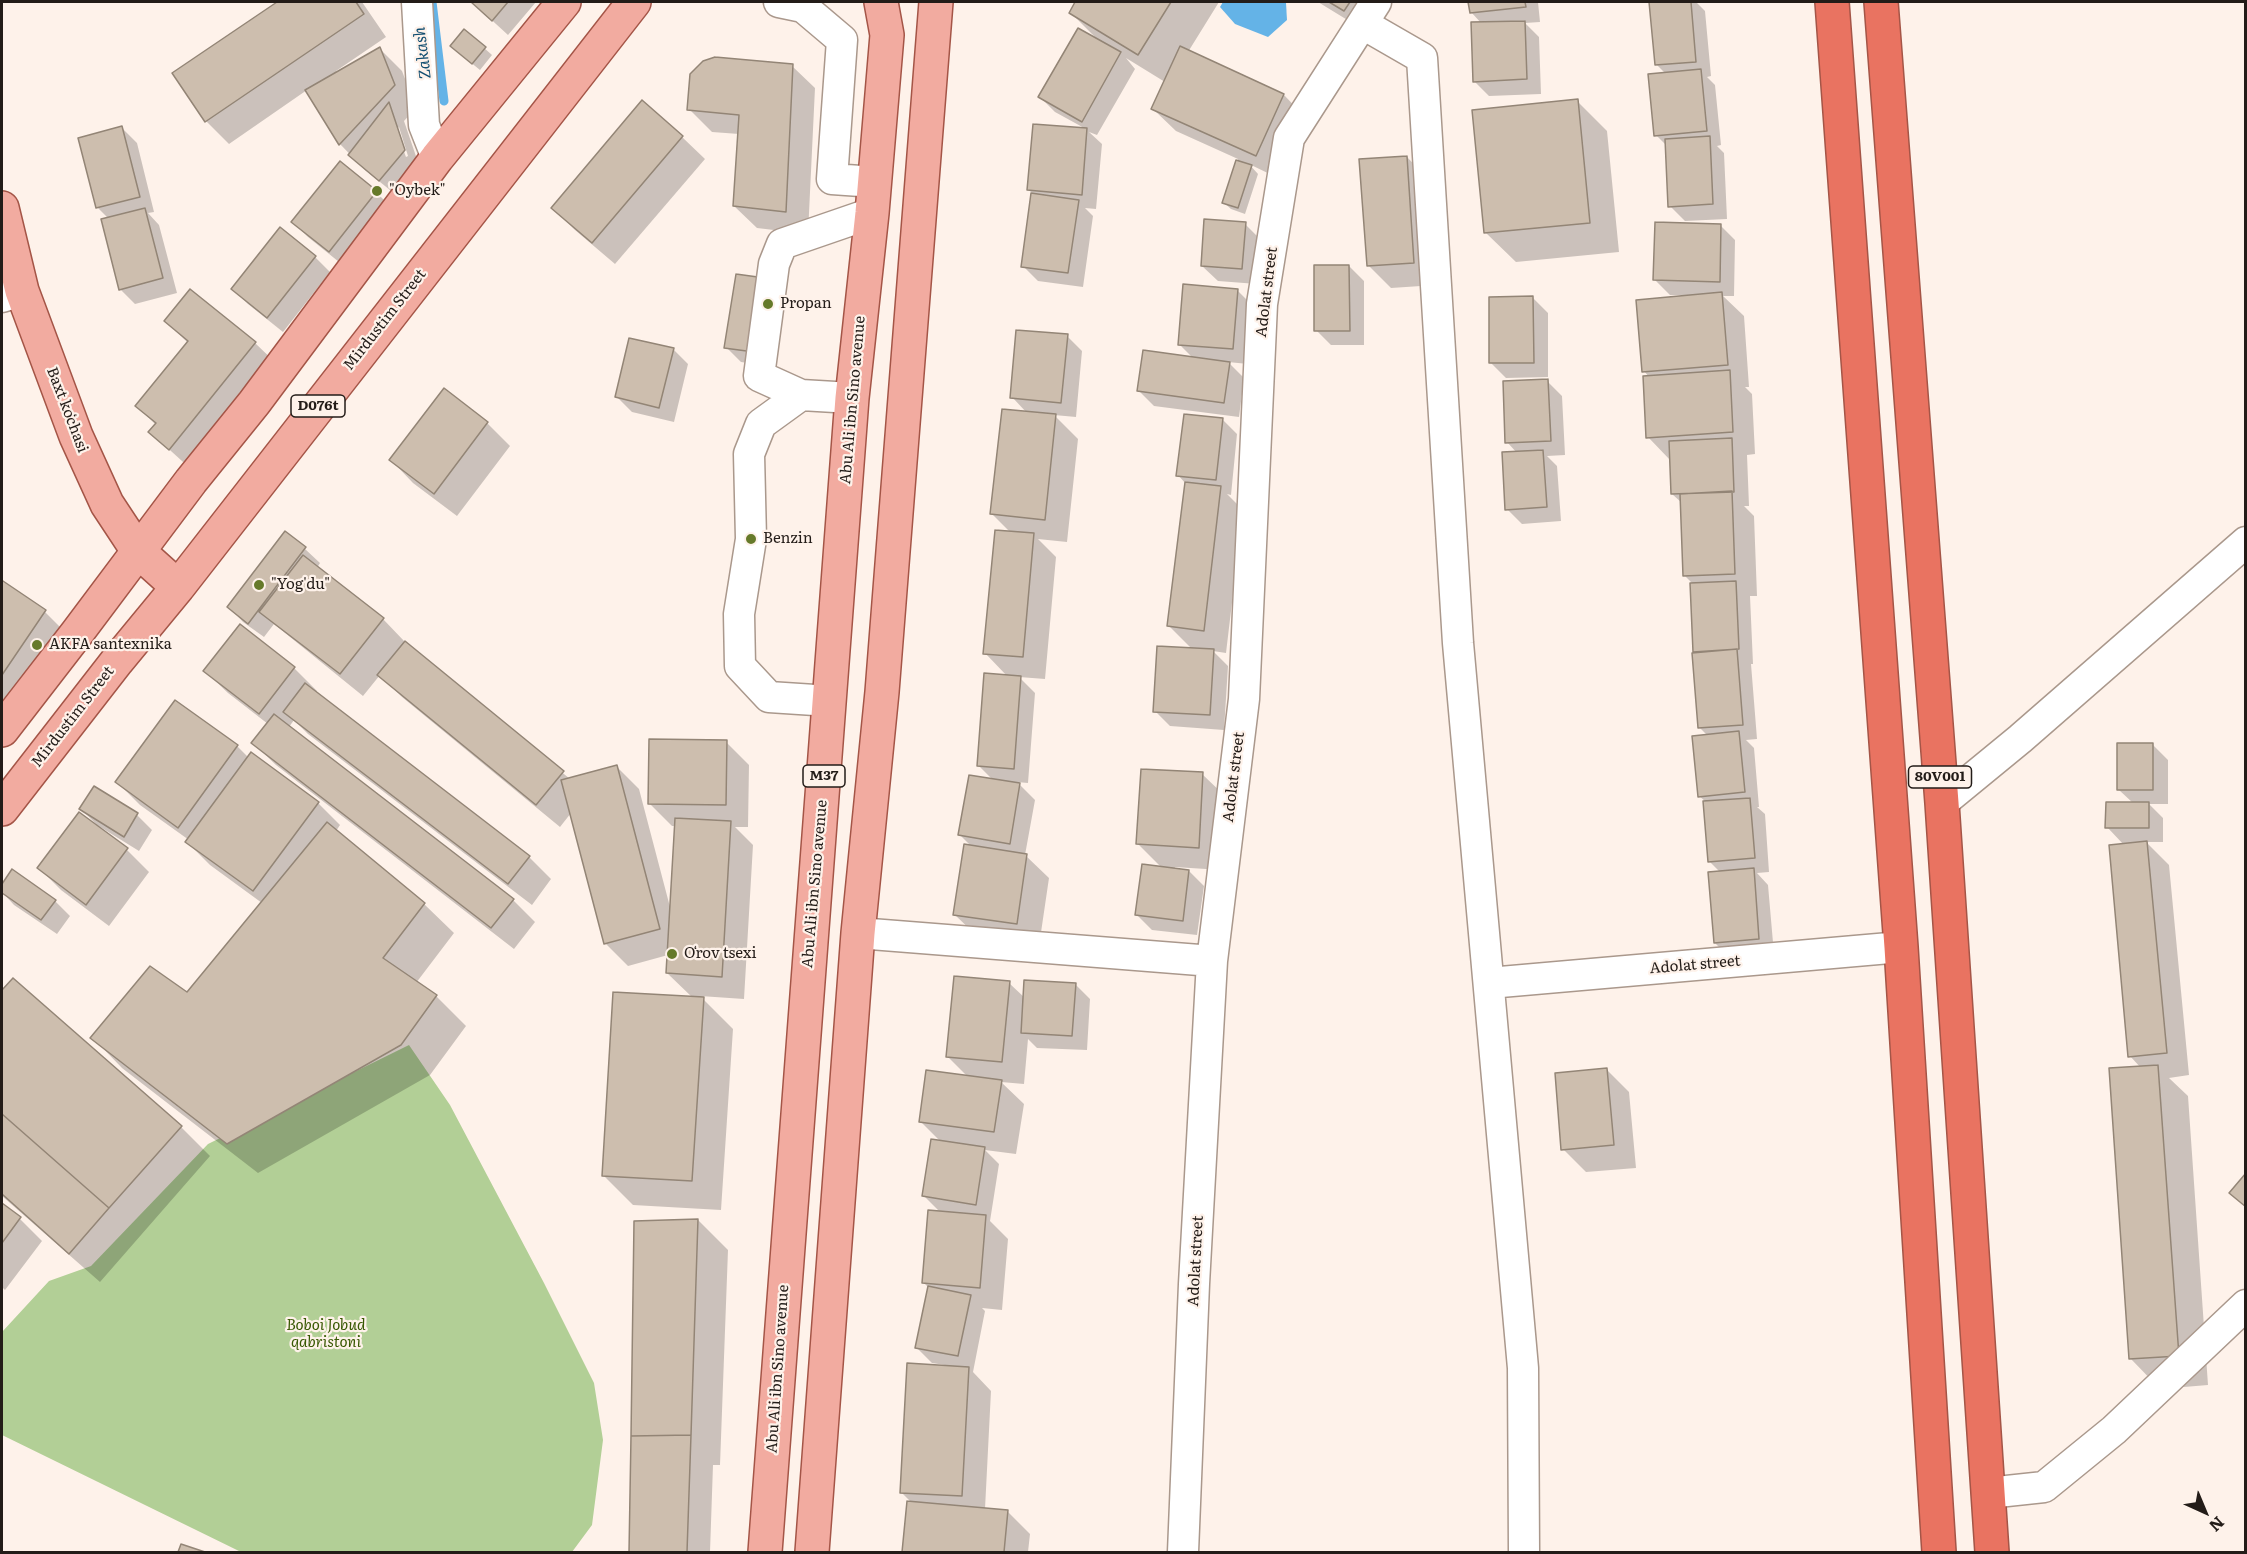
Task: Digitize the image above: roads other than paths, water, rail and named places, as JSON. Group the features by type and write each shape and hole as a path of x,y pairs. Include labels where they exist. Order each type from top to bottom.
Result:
{"highway":[{"name":"80V001","path":"1832,2 1901,947 1939,1552"},
{"name":"80V001","path":"1881,2 1942,804 1992,1552"}],"main road":[{"path":"2,730 190,481 254,403 437,158 564,2"},
{"name":"Mirdustim Street","path":"2,809 634,2"},
{"path":"864,2 887,35"},
{"name":"Abu Ali ibn Sino avenue","path":"765,1552 852,398 887,35 882,2"},
{"path":"812,1552 858,933 882,692 936,2"},
{"name":"Baxt koʻchasi","path":"2,208 12,294 107,504 138,551 178,587"}],"street":[{"path":"417,2 424,125 437,158"},
{"path":"779,2 802,7 842,40 832,179 873,197"},
{"name":"Adolat street","path":"1183,1552 1194,1284 1212,961 1244,699 1262,304 1289,138 1369,13 1422,58 1458,643 1523,1368 1524,1552"},
{"path":"852,398 801,395 759,376 774,264 782,244 873,197"},
{"path":"801,395 761,424 749,454 751,538 739,614 741,666 769,697 830,701"},
{"path":"1942,804 2020,740 2246,542"},
{"path":"858,933 1212,961"},
{"name":"Adolat street","path":"1488,983 1901,947"},
{"path":"1988,1493 2044,1487 2114,1430 2246,1305"}],"water":[{"path":"1223,2 1283,2 1286,3 1287,20 1268,37 1235,24 1220,7"}],"waterway":[{"name":"Zakash","path":"432,2 444,101"}],"place":[{"name":"\"Oybek\"","path":"377,191"},
{"name":"Propan","path":"768,304"},
{"name":"Benzin","path":"751,539"},
{"name":"\"Yog'du\"","path":"259,585"},
{"name":"AKFA santexnika","path":"37,645"},
{"name":"Oʻrov tsexi","path":"672,954"}],"park label":[{"name":"Boboi Jobud qabristoni","path":"326,1334"}]}
